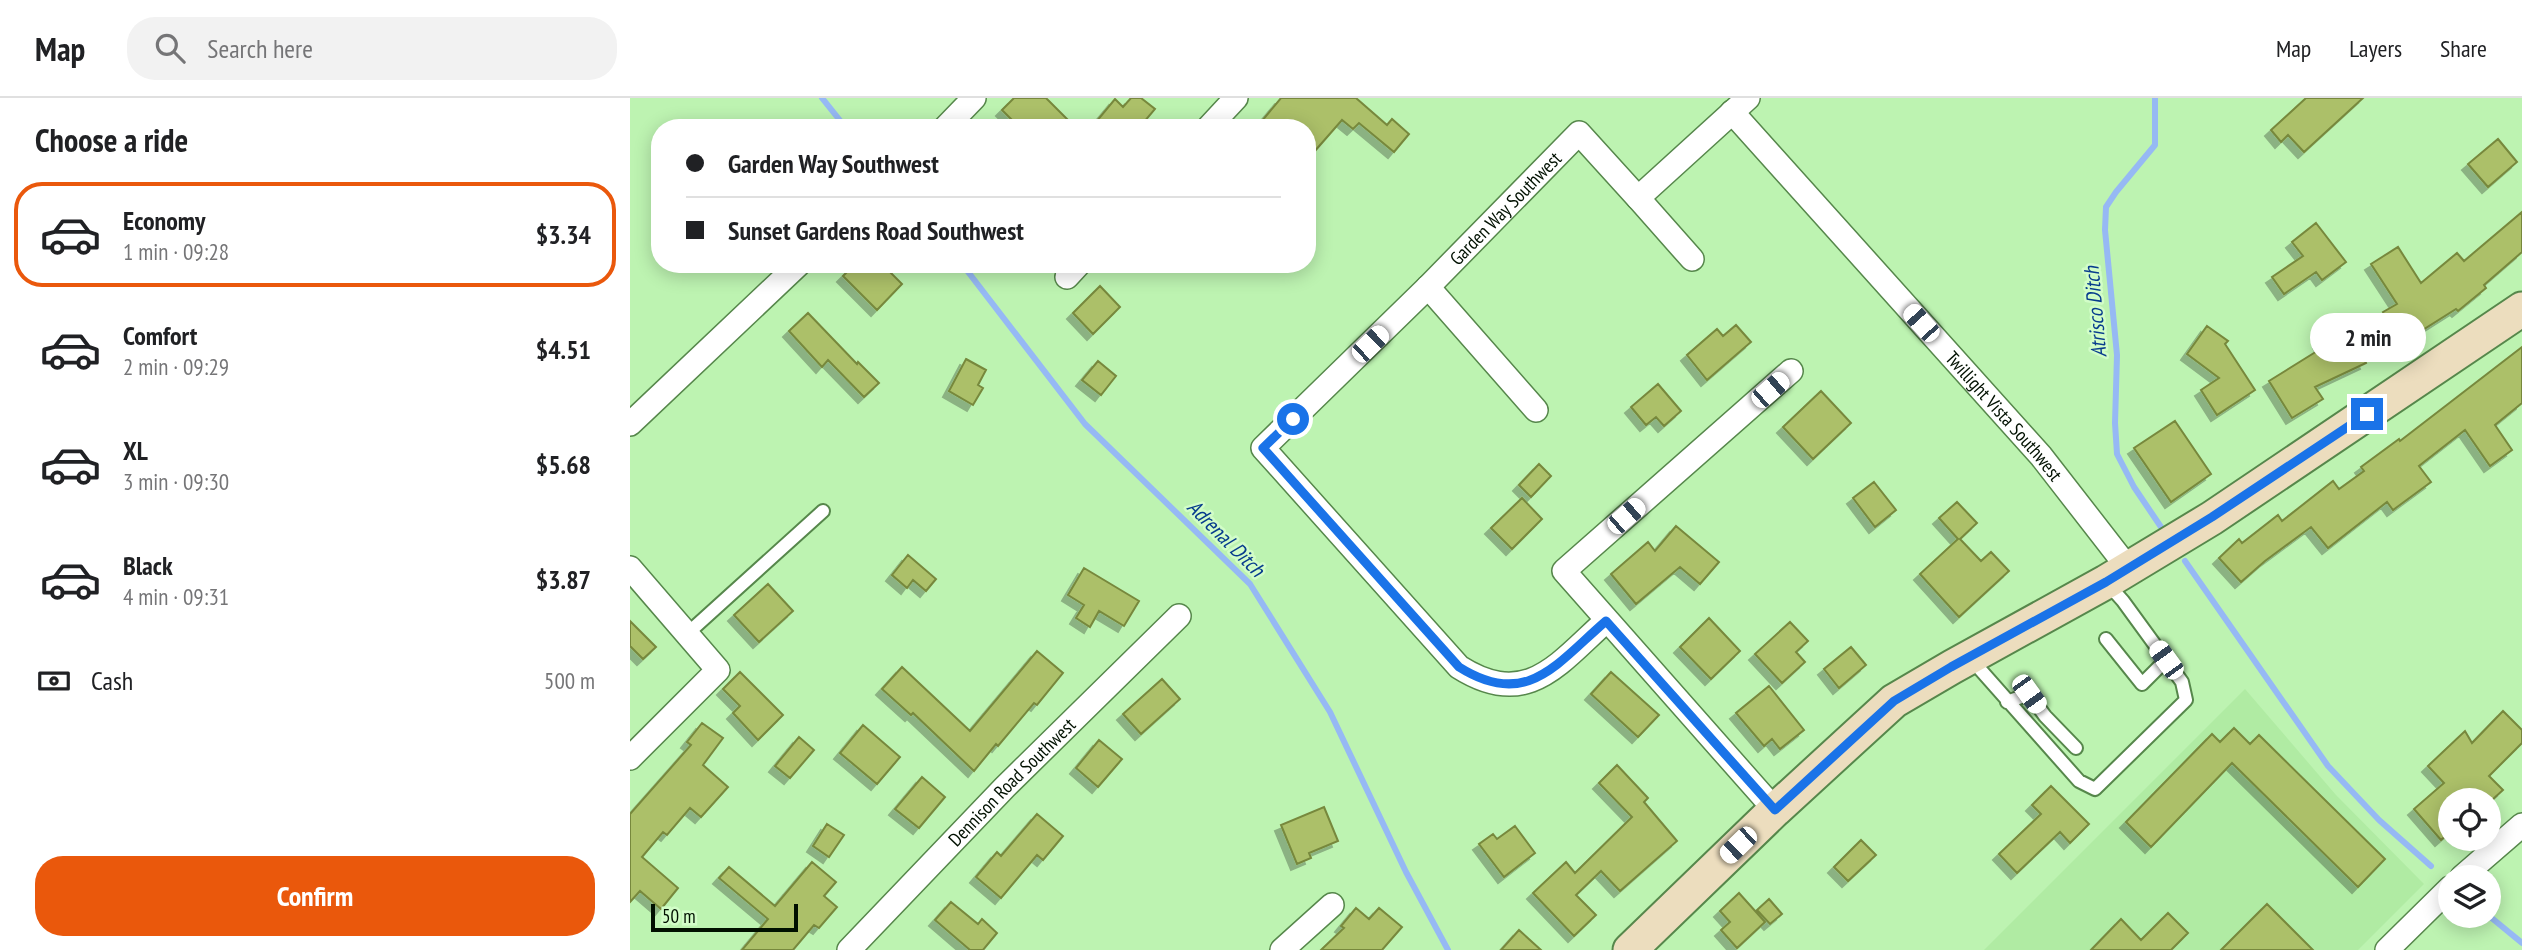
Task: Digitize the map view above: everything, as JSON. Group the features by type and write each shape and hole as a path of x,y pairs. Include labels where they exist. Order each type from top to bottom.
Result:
{"street":[{"path":"953,119 974,98"},
{"path":"1216,119 1236,98"},
{"path":"1692,258 1638,198 1740,105"},
{"name":"Twillight Vista Southwest","path":"1740,105 2041,456 2124,571"},
{"name":"Garden Way Southwest","path":"1606,621 1545,675 1523,684 1501,685 1480,681 1459,667 1263,448 1428,288 1578,133 1638,198"},
{"path":"630,424 789,273"},
{"path":"1428,288 1536,410"},
{"path":"1630,950 1775,810 1894,701 2124,571 2212,517 2522,309"},
{"path":"1775,810 1564,571 1791,371"},
{"path":"630,568 718,670 630,758"},
{"name":"Dennison Road Southwest","path":"849,950 1005,787 1179,615"},
{"path":"2475,865 2522,825"},
{"path":"2387,950 2438,900"},
{"path":"1282,950 1332,905"}],"lane":[{"path":"687,634 823,511"},
{"path":"1969,658 2079,781 2095,789 2186,700 2182,682 2123,601 2124,571"},
{"path":"2106,639 2141,684 2166,660"},
{"path":"2007,702 2029,694 2045,716 2076,748"}],"shaded area":[{"path":"2245,689 2336,795 2424,884 2358,950 1984,950"}],"building":[{"path":"1014,98 1046,98 1067,119 1011,119 1002,110"},
{"path":"1131,98 1141,98 1155,109 1147,119 1098,119 1115,99 1123,107"},
{"path":"1281,98 1356,98 1387,125 1392,119 1409,134 1394,152 1359,123 1353,129 1342,120 1316,150 1316,119 1264,119"},
{"path":"2306,98 2363,98 2304,152 2288,135 2281,142 2271,130"},
{"path":"2498,139 2517,162 2488,187 2468,164"},
{"path":"2522,212 2522,252 2458,311 2456,309 2402,343 2383,312 2397,304 2371,264 2398,247 2421,283 2457,253 2464,261"},
{"path":"2316,223 2346,262 2322,280 2316,272 2284,294 2272,277 2303,256 2292,242"},
{"path":"846,273 891,273 902,284 877,310 843,276"},
{"path":"1100,286 1120,307 1093,334 1073,313"},
{"path":"808,313 879,383 864,397 828,360 822,367 789,331"},
{"path":"1736,325 1751,342 1707,380 1687,355 1717,329 1723,336"},
{"path":"2207,326 2228,341 2225,344 2255,390 2217,415 2201,390 2219,378 2187,354"},
{"path":"2349,328 2366,363 2315,387 2323,399 2292,418 2269,381 2322,348 2319,342"},
{"path":"2522,347 2522,403 2495,425 2512,450 2490,466 2465,430 2419,466 2431,482 2393,510 2387,502 2328,548 2311,527 2241,582 2219,558 2239,539 2242,543 2278,515 2282,521 2333,481 2339,489 2364,471 2361,467 2399,439 2400,441"},
{"path":"966,359 986,370 978,385 983,388 973,405 949,391"},
{"path":"1098,361 1116,376 1101,395 1082,380"},
{"path":"1658,384 1681,411 1664,426 1656,417 1646,425 1631,407"},
{"path":"1821,391 1851,423 1813,459 1783,427"},
{"path":"2175,421 2211,474 2171,502 2134,448"},
{"path":"1539,464 1551,476 1531,497 1519,485"},
{"path":"1874,482 1896,510 1875,527 1853,498"},
{"path":"1522,498 1542,519 1512,549 1491,528"},
{"path":"1957,502 1977,523 1960,539 1981,561 1991,552 2009,571 1959,617 1920,574 1958,539 1939,518"},
{"path":"1676,526 1719,562 1700,584 1680,567 1636,604 1611,574 1648,542 1655,551"},
{"path":"908,555 936,579 926,591 913,580 907,588 892,575"},
{"path":"1084,568 1139,601 1124,626 1099,611 1090,627 1076,618 1084,605 1068,595"},
{"path":"768,584 793,611 759,642 734,615"},
{"path":"1709,618 1740,651 1711,679 1680,647"},
{"path":"630,621 656,647 643,659 630,646"},
{"path":"1790,622 1808,641 1796,652 1805,662 1782,683 1755,654"},
{"path":"1851,647 1866,665 1839,688 1824,669"},
{"path":"1037,651 1063,673 1037,705 1034,703 974,771 913,713 911,715 882,689 902,667 970,731"},
{"path":"740,672 783,715 758,740 733,713 740,706 723,689"},
{"path":"1611,672 1659,715 1638,737 1591,694"},
{"path":"1162,679 1180,699 1141,734 1123,714"},
{"path":"1769,686 1804,730 1780,749 1772,739 1764,746 1736,713"},
{"path":"2503,711 2522,730 2522,743 2489,776 2501,788 2438,788 2444,783 2428,766 2465,731 2472,743"},
{"path":"702,723 723,738 703,765 728,787 701,817 690,808 667,835 663,832 642,857 678,888 661,909 640,891 630,902 630,814 691,745 687,742"},
{"path":"863,725 900,757 877,784 840,753"},
{"path":"2234,728 2250,744 2259,735 2385,859 2358,887 2232,763 2151,847 2126,822 2212,734 2220,742"},
{"path":"799,737 814,750 790,778 775,766"},
{"path":"1099,740 1122,759 1098,787 1076,768"},
{"path":"1617,765 1648,798 1644,802 1677,841 1620,891 1601,871 1576,895 1596,915 1574,936 1533,893 1566,862 1575,873 1632,817 1599,783"},
{"path":"922,777 945,797 919,828 895,809"},
{"path":"2051,786 2089,824 2070,843 2060,832 2017,873 1999,854 2041,814 2032,805"},
{"path":"2438,788 2438,837 2414,809"},
{"path":"1324,807 1338,841 1309,853 1311,858 1297,864 1281,825"},
{"path":"1037,814 1063,836 1043,860 1037,855 1001,898 976,877 997,852 1001,856"},
{"path":"827,824 844,835 829,857 813,846"},
{"path":"1515,826 1535,853 1504,877 1479,844 1493,834 1497,839"},
{"path":"1861,840 1876,855 1848,881 1834,867"},
{"path":"812,862 836,882 824,896 837,907 819,928 814,925 793,950 742,950 768,919 719,878 729,867 775,906"},
{"path":"1739,893 1765,922 1737,948 1721,930 1730,922 1720,911"},
{"path":"1769,899 1782,914 1770,924 1757,910"},
{"path":"951,902 978,924 982,919 997,933 983,950 970,950 935,920"},
{"path":"2267,904 2313,950 2221,950"},
{"path":"1356,908 1369,919 1379,908 1402,927 1382,950 1321,950 1344,928 1341,926"},
{"path":"2168,913 2188,933 2171,950 2091,950 2121,919 2141,940"},
{"path":"1519,930 1541,950 1501,950"}],"waterway":[{"name":"Adrenal Ditch","path":"822,98 839,119"},
{"name":"Atrisco Ditch","path":"2155,98 2155,145 2106,207 2105,230 2117,355 2117,454 2134,487 2161,527"},
{"name":"Adrenal Ditch","path":"969,273 1085,424 1250,584 1330,712 1406,872 1448,950"},
{"name":"Atrisco Ditch","path":"2185,561 2328,766 2379,820 2431,866"},
{"name":"Atrisco Ditch","path":"2501,926 2522,943"}],"route":[{"path":"1293,419 1263,448 1459,667 1480,681 1501,685 1523,684 1545,675 1606,621 1775,810 1894,701 2016,630 2106,582 2212,517 2367,414"}]}
